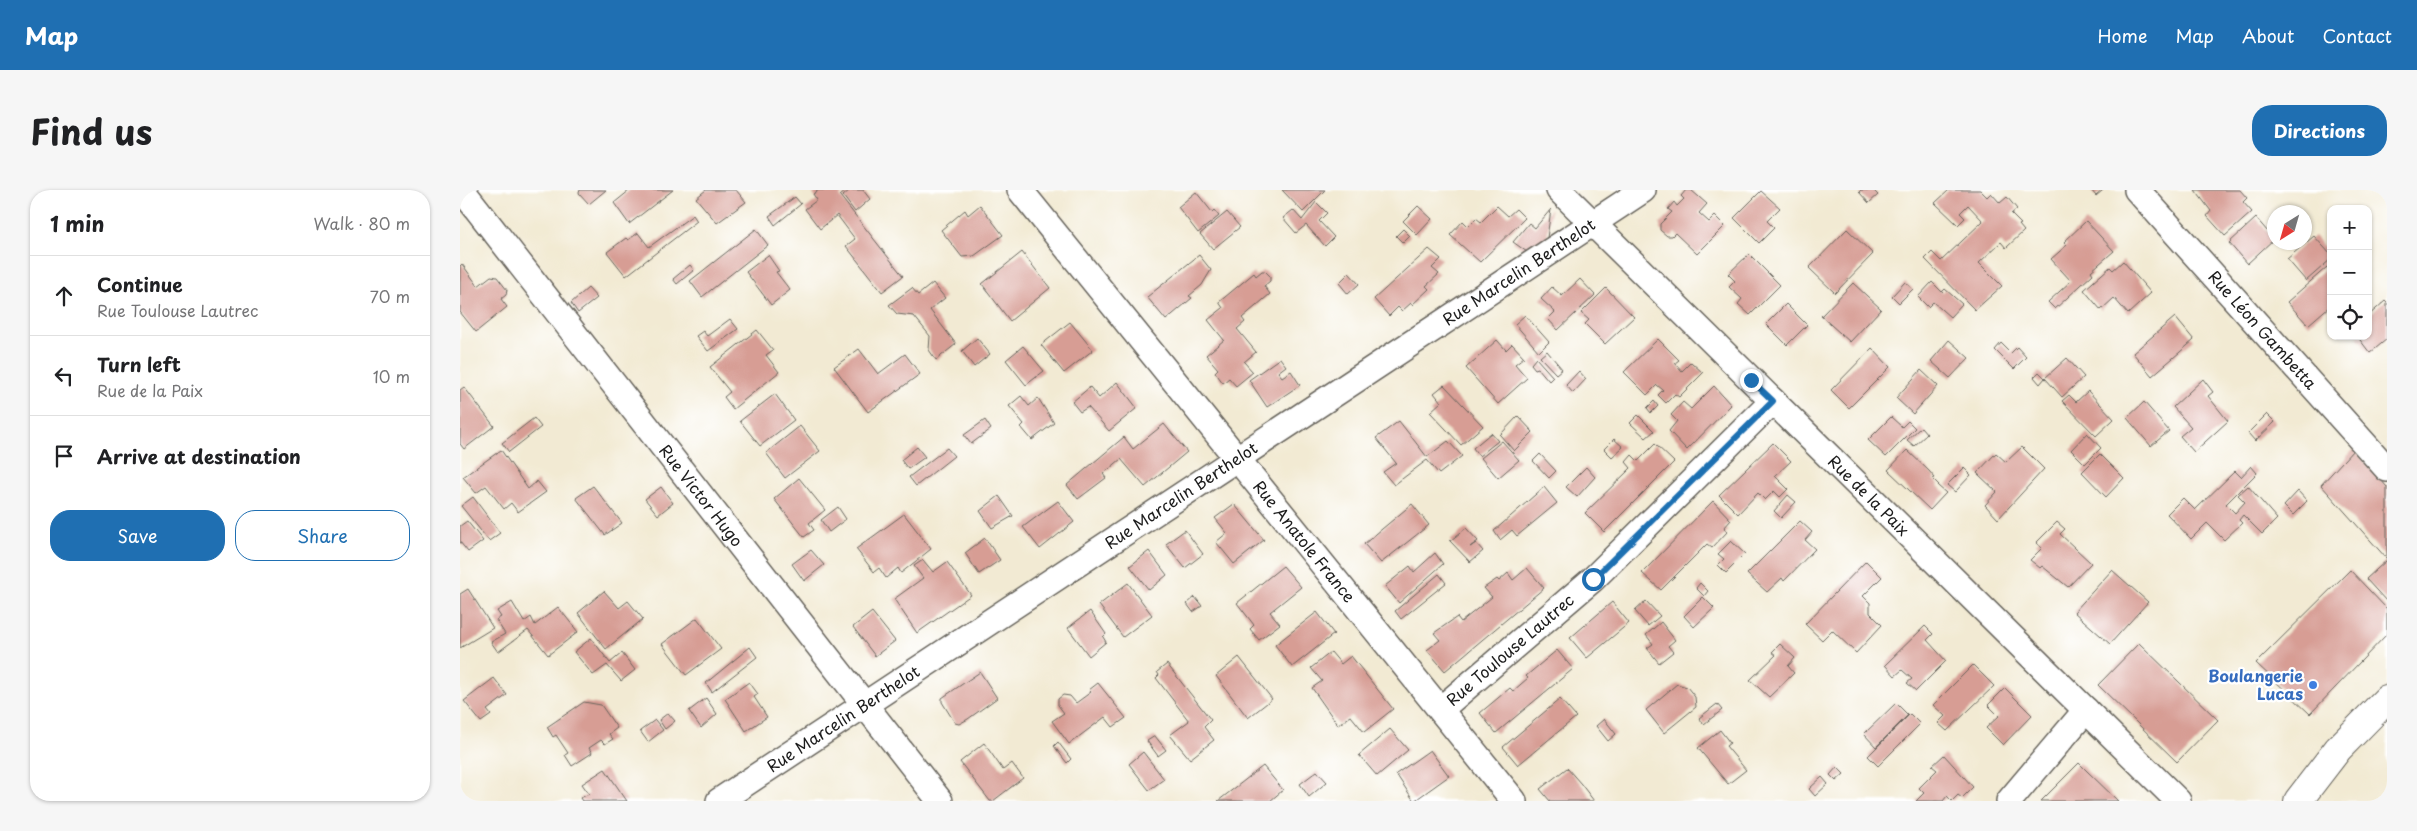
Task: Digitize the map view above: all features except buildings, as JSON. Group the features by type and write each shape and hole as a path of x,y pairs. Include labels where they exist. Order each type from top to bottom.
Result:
{"main road":[{"path":"2298,801 2338,749 2387,699"}],"street":[{"name":"Rue Victor Hugo","path":"462,190 940,801"},
{"name":"Rue Anatole France","path":"1020,190 1514,801"},
{"name":"Rue de la Paix","path":"1559,190 2178,801"},
{"name":"Rue Marcelin Berthelot","path":"719,801 1642,190"},
{"name":"Rue Léon Gambetta","path":"2137,190 2387,469"},
{"name":"Rue Toulouse Lautrec","path":"1441,709 1593,579 1773,401"},
{"path":"2009,801 2086,710"}],"place":[{"name":"Boulangerie Lucas","path":"2313,685"}],"route":[{"path":"1593,579 1773,401 1751,380"}]}
